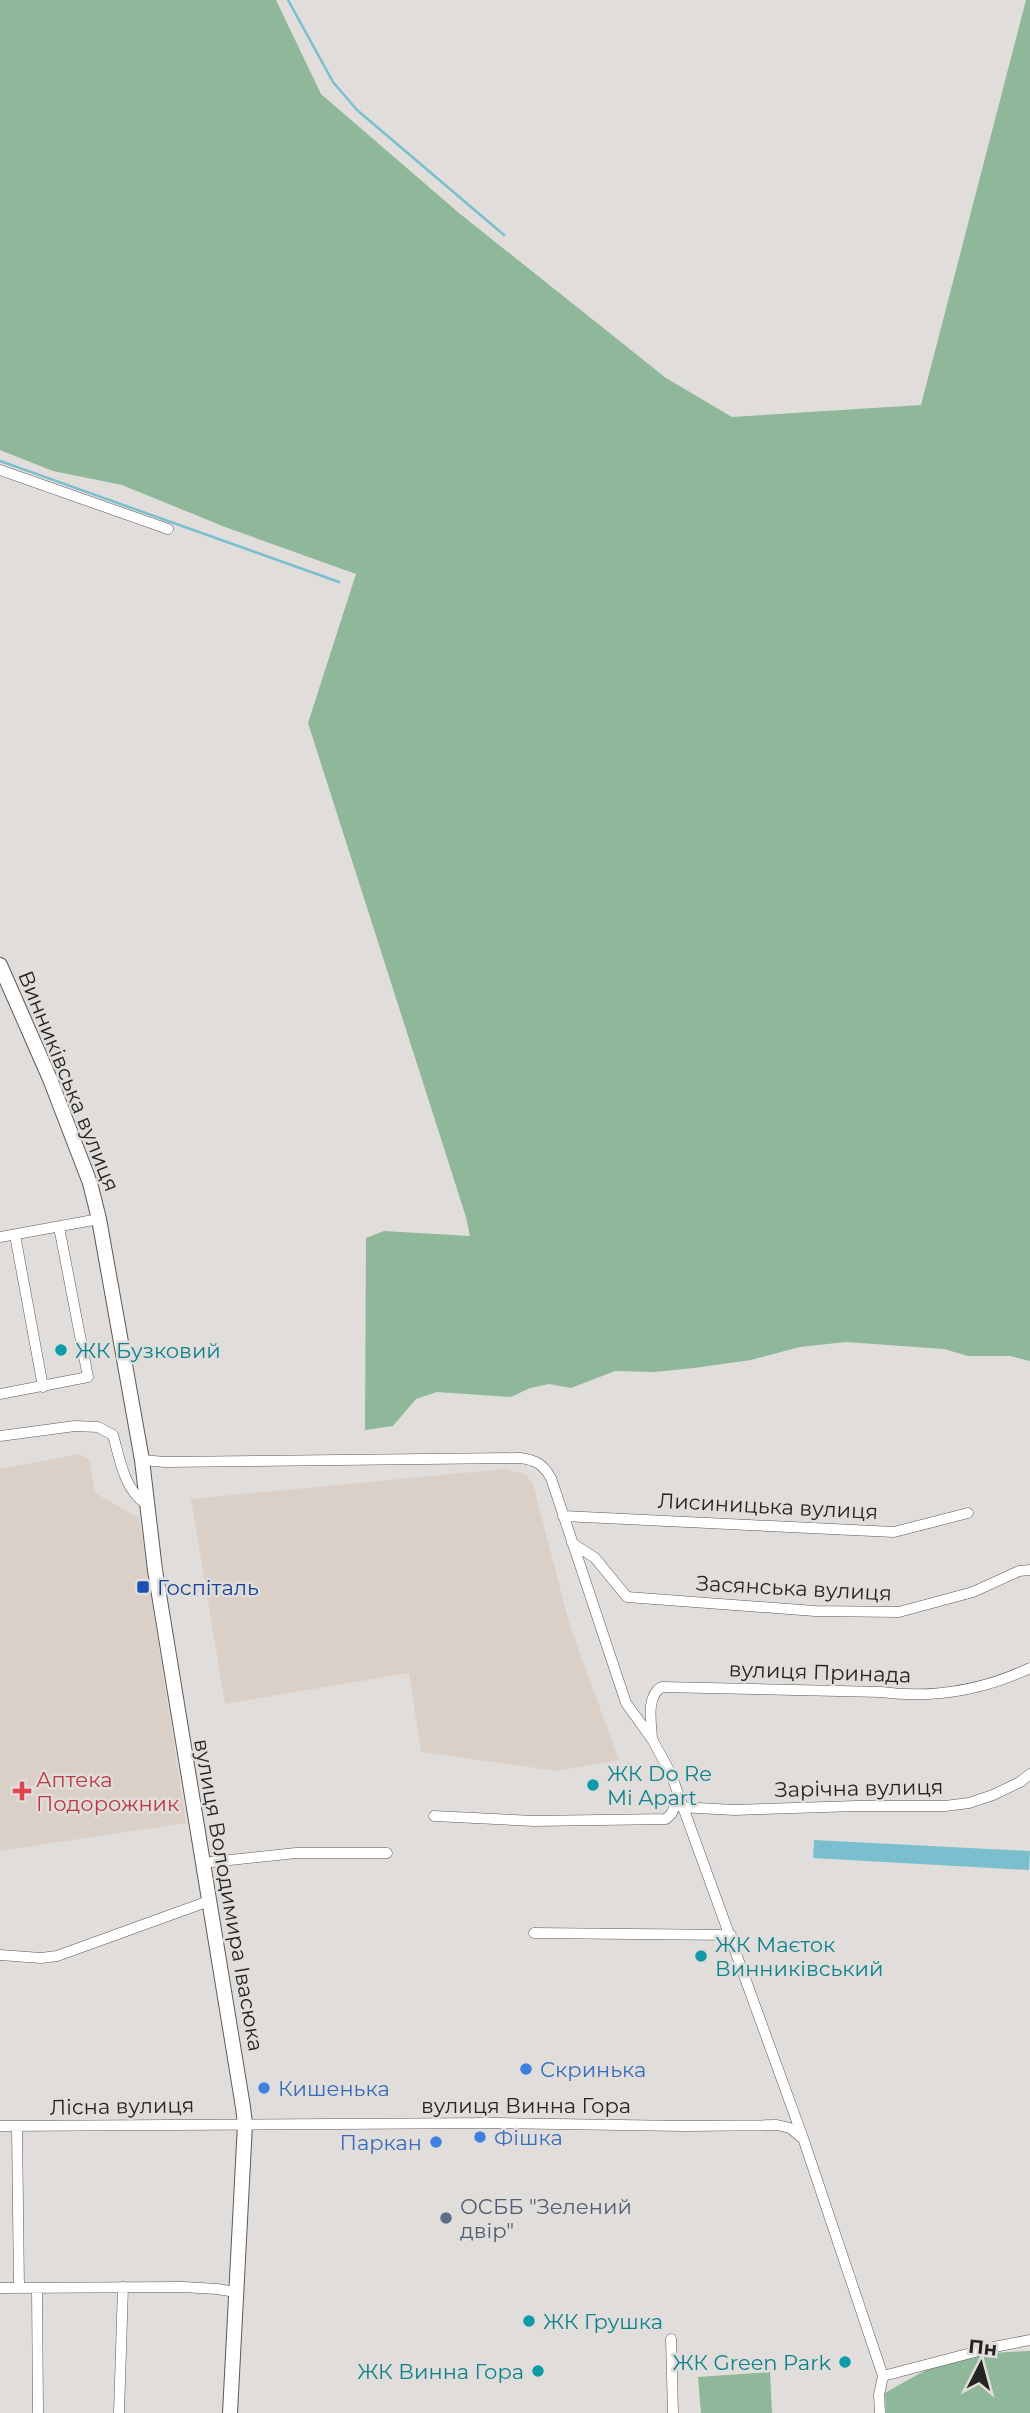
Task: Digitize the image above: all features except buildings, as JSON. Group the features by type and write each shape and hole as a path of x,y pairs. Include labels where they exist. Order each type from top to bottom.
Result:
{"main road":[{"name":"Винниківська вулиця","path":"0,965 50,1079 90,1183 99,1219 142,1460 147,1508"},
{"name":"вулиця Володимира Івасюка","path":"147,1508 245,2124 230,2413"}],"street":[{"path":"0,470 168,529"},
{"path":"0,1237 99,1219"},
{"path":"0,1394 88,1377 59,1227"},
{"path":"15,1235 43,1387"},
{"path":"0,1436 75,1426 98,1427 113,1435 127,1482 135,1497 147,1508"},
{"path":"142,1460 529,1459 545,1467 626,1703 652,1739 671,1774 803,2138 883,2376 879,2395 880,2413"},
{"name":"Лисиницька вулиця","path":"563,1516 894,1532 968,1513"},
{"name":"Засянська вулиця","path":"572,1543 595,1558 627,1597 815,1611 899,1612 973,1592 1019,1571 1030,1570"},
{"name":"вулиця Принада","path":"652,1739 652,1697 656,1690 662,1687 948,1693 986,1686 1030,1668"},
{"name":"Зарічна вулиця","path":"681,1807 734,1810 856,1806 945,1807 993,1795 1030,1774"},
{"path":"433,1816 534,1821 660,1820 666,1819 672,1813 678,1795"},
{"path":"202,1863 287,1854 387,1853"},
{"path":"0,1955 41,1958 57,1956 209,1901"},
{"path":"534,1933 731,1936"},
{"name":"Лісна вулиця","path":"0,2126 245,2124"},
{"name":"вулиця Винна Гора","path":"245,2124 777,2125 790,2128 803,2138"},
{"path":"17,2127 19,2288"},
{"path":"120,2413 123,2287"},
{"path":"0,2288 194,2287 236,2292"},
{"path":"37,2288 38,2413"},
{"path":"671,2339 673,2413"},
{"path":"883,2376 1030,2340"}],"shaded area":[{"path":"79,1454 89,1459 95,1493 139,1518 186,1823 0,1851 0,1469"},
{"path":"505,1469 525,1474 533,1484 570,1626 619,1760 557,1771 421,1752 409,1673 225,1704 191,1499"}],"green space":[{"path":"0,0 276,0 321,94 459,213 666,378 732,417 921,405 1026,0 1030,0 1030,1361 1010,1356 968,1356 944,1349 846,1342 800,1347 751,1360 694,1368 654,1372 615,1371 571,1388 549,1384 530,1388 511,1397 437,1392 416,1399 393,1426 365,1430 366,1238 384,1231 470,1236 308,723 356,574 225,527 122,485 53,471 0,450"},
{"path":"1030,2351 1030,2413 886,2413 885,2393 933,2367 969,2356"},
{"path":"770,2372 772,2413 701,2413 698,2377"}],"water":[{"path":"814,1840 1030,1851 1029,1870 813,1858"}],"waterway":[{"path":"288,0 333,82 357,110 504,235"},
{"path":"0,461 339,582"}],"place":[{"name":"ЖК Бузковий","path":"61,1350"},
{"name":"Госпіталь","path":"143,1587"},
{"name":"ЖК Do Re Mi Apart","path":"593,1785"},
{"name":"Аптека Подорожник","path":"22,1791"},
{"name":"ЖК Маєток Винниківський","path":"701,1956"},
{"name":"Скринька","path":"526,2069"},
{"name":"Кишенька","path":"264,2088"},
{"name":"Фішка","path":"480,2137"},
{"name":"Паркан","path":"436,2142"},
{"name":"ОСББ \"Зелений двір\"","path":"446,2218"},
{"name":"ЖК Грушка","path":"529,2321"},
{"name":"ЖК Green Park","path":"845,2362"},
{"name":"ЖК Винна Гора","path":"538,2371"}]}
